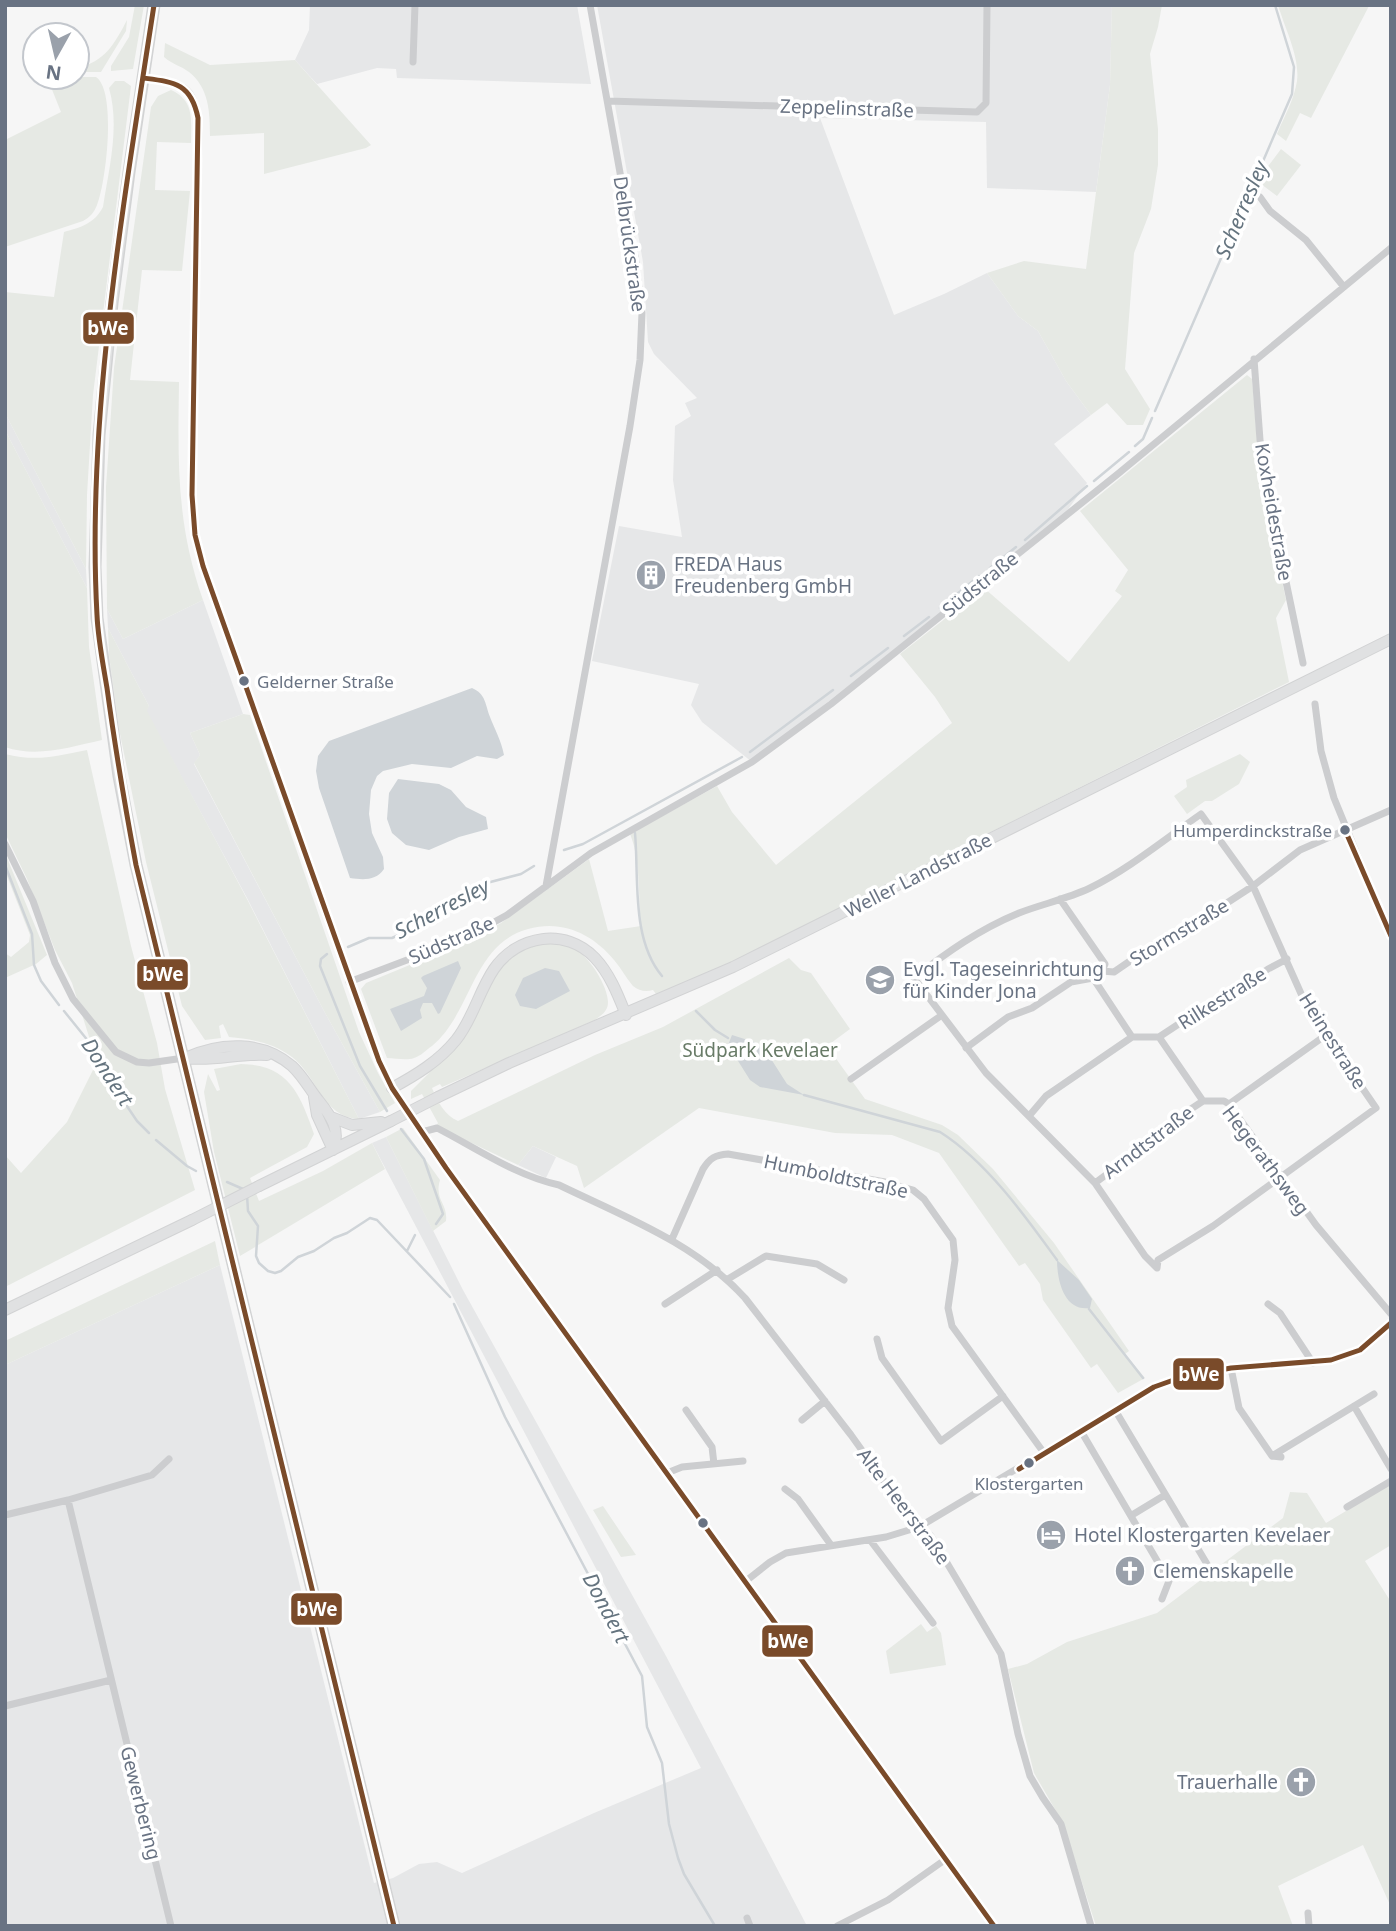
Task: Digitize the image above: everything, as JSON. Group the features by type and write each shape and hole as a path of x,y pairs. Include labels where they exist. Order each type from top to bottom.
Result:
{"main road":[{"path":"154,5 112,303 99,435 95,567 97,618 119,776 131,839 394,1926"},
{"name":"Weller Landstraße","path":"5,1310 509,1063 733,967 1391,639"},
{"path":"392,1088 427,1067 449,1048 465,1028 494,969 508,954 526,942 541,939 563,940 586,950 608,975 626,1014"},
{"path":"185,1058 201,1050 234,1046 260,1049 292,1066 331,1117 336,1135 333,1150"},
{"path":"313,1094 317,1115 333,1150"},
{"path":"331,1117 352,1125 391,1121"}],"street":[{"path":"413,62 415,5"},
{"name":"Delbrückstraße","path":"546,886 640,360 641,325 636,262 590,5"},
{"name":"Zeppelinstraße","path":"608,101 977,112 986,103 986,5"},
{"path":"143,78 171,81 181,86 189,92 198,108 192,495 195,535 203,566 374,1050 392,1088 422,1132 994,1926"},
{"path":"1260,197 1270,211 1306,240 1344,287"},
{"name":"Südstraße","path":"349,982 465,938 507,915 590,853 752,762 775,746 1119,473 1391,248"},
{"name":"Koxheidestraße","path":"1254,359 1260,440 1303,663"},
{"path":"1315,704 1321,751 1345,830 1391,937"},
{"path":"1345,830 1391,810"},
{"name":"Heinestraße","path":"1201,814 1253,886 1303,998 1376,1108 1213,1226 1158,1260 1157,1268 1145,1256 1094,1183 986,1073 914,978 986,928 1088,889 1112,876 1201,814"},
{"name":"Stormstraße","path":"1102,971 1114,972 1165,937 1190,927 1253,886 1300,850 1345,830"},
{"path":"5,844 33,901 55,963 73,999 116,1052 136,1062 185,1058"},
{"path":"966,1048 1008,1017 1032,1008 1071,982 1093,978 1102,971 1105,964 1060,899"},
{"name":"Rilkestraße","path":"1158,1037 1287,959"},
{"path":"1093,978 1132,1037"},
{"path":"851,1079 942,1015"},
{"path":"1229,1104 1326,1035"},
{"path":"1029,1116 1046,1096 1132,1037 1158,1037"},
{"name":"Hegerathsweg","path":"1158,1037 1203,1101 1224,1101 1229,1104 1316,1225 1391,1314"},
{"name":"Arndtstraße","path":"1094,1183 1142,1148 1161,1129 1203,1101"},
{"name":"Alte Heerstraße","path":"422,1132 437,1128 544,1182 559,1185 672,1239 718,1270 761,1317 919,1527 931,1536 1001,1654 1030,1776 1061,1824 1091,1926"},
{"name":"Humboldtstraße","path":"672,1239 703,1169 709,1159 716,1155 728,1154 885,1182 913,1190 924,1199 953,1240 955,1260 948,1308 952,1326 1044,1453"},
{"path":"728,1279 765,1256 817,1264 844,1280"},
{"path":"665,1304 718,1270"},
{"path":"1268,1304 1280,1313 1313,1363"},
{"path":"746,1581 786,1553 870,1540 919,1527 1154,1387 1182,1377 1231,1368 1331,1360 1360,1350 1391,1323"},
{"path":"877,1339 882,1357 941,1441 1003,1396"},
{"path":"1231,1368 1239,1408 1276,1456 1374,1394"},
{"path":"802,1420 825,1401"},
{"path":"1354,1405 1391,1469"},
{"path":"685,1410 712,1447 715,1464"},
{"path":"1115,1410 1207,1564"},
{"path":"1081,1431 1169,1581 1162,1599"},
{"path":"5,1515 152,1475 169,1459"},
{"path":"667,1473 682,1467 743,1461"},
{"path":"1348,1507 1391,1481"},
{"path":"785,1489 798,1499 831,1545"},
{"path":"1132,1515 1165,1495"},
{"name":"Gewerbering","path":"68,1500 171,1926"},
{"path":"870,1540 933,1623"},
{"path":"5,1706 111,1680"},
{"path":"837,1926 888,1900 946,1858"},
{"path":"1308,1913 1309,1926"}],"shaded area":[{"path":"310,5 577,5 591,84 397,78 396,69 377,68 317,84 295,60 309,30"},
{"path":"597,5 1112,5 1110,85 1096,192 987,188 986,122 820,118 894,315 987,273 1018,316 1038,331 1066,381 1091,415 1054,444 1087,483 1064,515 752,762 702,722 691,705 699,684 592,661 619,526 682,537 673,480 675,426 691,416 685,403 697,398 654,354 648,342 643,262"},
{"path":"5,413 86,569 87,588 5,430"},
{"path":"203,600 243,714 190,733 200,755 194,764 380,1112 359,1119 247,898 146,711 149,706 108,628 107,609 123,639"},
{"path":"472,688 480,693 484,700 504,755 497,759 477,756 451,768 412,764 383,771 377,776 371,790 369,814 372,833 383,857 384,869 373,878 350,878 319,788 316,771 318,756 329,741"},
{"path":"398,779 439,784 451,790 466,807 486,817 488,829 459,837 429,850 406,845 392,833 387,819 389,793"},
{"path":"458,961 461,968 440,1013 438,1014 432,1003 423,1003 420,1010 422,1018 401,1031 390,1009 424,996 427,988 421,978"},
{"path":"545,968 559,971 570,991 536,1009 520,1006 515,995 523,978"},
{"path":"732,1035 754,1042 766,1051 787,1084 804,1095 760,1087 750,1080 728,1045"},
{"path":"386,1137 463,1290 666,1656 807,1926 5,1926 5,1365 220,1265 374,1883 393,1878 419,1864 437,1862 462,1873 701,1768 372,1143"},
{"path":"533,1146 556,1157 546,1178 518,1165"},
{"path":"1057,1260 1079,1280 1092,1299 1090,1308 1081,1308 1068,1300 1058,1276"}],"green space":[{"path":"135,5 144,5 133,69 111,71 111,66 129,37"},
{"path":"1112,5 1162,5 1150,54 1158,129 1158,165 1151,209 1134,253 1125,369 1150,409 1143,425 1127,425 1107,403 1091,415 1066,381 1038,331 1018,316 987,273 1024,261 1086,269 1110,85"},
{"path":"1278,5 1369,6 1311,118 1300,113 1286,141 1277,134 1294,95 1297,72 1294,53"},
{"path":"127,20 126,31 101,72 91,72 91,63 108,50"},
{"path":"165,43 210,65 295,60 371,145 264,174 264,133 210,136 209,109 201,85 189,72 164,57"},
{"path":"91,77 96,77 106,100 108,138 104,178 95,210 83,221 5,247 5,140 61,112 53,91 91,91"},
{"path":"115,81 124,81 131,86 93,395 86,569 5,413 5,292 54,297 64,232 91,221 103,207 114,133 109,88"},
{"path":"171,90 179,94 188,106 191,143 157,142 155,190 190,191 182,271 142,270 130,380 179,382 180,492 188,545 203,600 123,639 107,609 106,487 114,368 151,107 158,96"},
{"path":"1281,149 1301,165 1277,196 1257,181"},
{"path":"1247,375 1252,379 1260,478 1286,600 1276,618 1289,682 777,940 656,994 653,990 643,991 633,986 606,951 587,936 553,926 528,929 509,937 495,949 456,1016 432,1046 411,1059 387,1058 361,989 366,983 468,941 501,923 589,859 608,931 641,926 638,867 630,834 717,786 732,812 776,865 952,723 900,654 984,588 1069,662 1122,596 1115,591 1128,570 1080,511"},
{"path":"5,430 87,588 89,647 102,740 29,752 5,747"},
{"path":"108,628 149,706 147,711 359,1119 337,1112 321,1095 301,1065 285,1052 262,1042 229,1037 223,1024 219,1026 221,1038 205,1040 182,1006 146,862 119,729"},
{"path":"243,714 250,715 359,1032 395,1103 380,1112 194,763 200,755 190,733"},
{"path":"87,750 131,946 157,1043 165,1089 195,1190 5,1287 5,1155 21,1173 67,1122 97,1062 72,983 5,833 5,754 37,758"},
{"path":"1240,754 1250,762 1239,784 1212,801 1205,801 1187,814 1174,796 1187,787 1186,780"},
{"path":"5,853 47,955 36,964 5,978 5,953 11,957 29,942 30,935 5,871"},
{"name":"Südpark Kevelaer","path":"543,943 572,948 588,960 604,985 608,1001 606,1010 595,1020 442,1087 440,1084 432,1088 442,1107 453,1118 458,1121 595,1055 663,1027 789,958 801,970 811,973 850,1029 827,1046 865,1099 942,1125 958,1135 993,1169 1054,1243 1129,1351 1125,1354 1145,1378 1118,1393 1097,1364 1091,1368 1043,1300 1040,1284 1025,1263 1019,1266 939,1153 892,1135 835,1133 699,1108 584,1188 577,1166 533,1146 518,1165 436,1126 438,1123 422,1094 411,1099 411,1091 443,1059 503,965 518,953"},
{"path":"241,1064 271,1070 282,1076 297,1095 314,1134 307,1147 250,1178 259,1201 323,1171 372,1143 385,1169 240,1256 214,1152 204,1092 208,1074 217,1091 220,1090 214,1069"},
{"path":"403,1128 440,1180 439,1192 446,1221 433,1231 386,1137"},
{"path":"215,1241 220,1265 5,1365 5,1341"},
{"path":"1391,1484 1391,1545 1365,1561 1391,1602 1391,1907 1363,1845 1278,1886 1293,1926 1096,1926 1063,1823 1034,1773 1008,1669 1027,1664 1067,1642 1157,1613 1283,1518 1290,1492 1307,1493 1326,1523"},
{"path":"603,1506 636,1555 621,1557 593,1510"},
{"path":"921,1624 927,1632 936,1626 941,1633 946,1665 890,1674 886,1651"}],"waterway":[{"name":"Scherresley","path":"1155,411 1292,94 1294,67 1275,5"},
{"name":"Scherresley","path":"1135,446 1143,439 1152,418"},
{"name":"Scherresley","path":"1094,481 1129,452"},
{"name":"Scherresley","path":"1025,540 1087,486"},
{"name":"Scherresley","path":"990,568 1016,547"},
{"name":"Scherresley","path":"940,608 979,576"},
{"name":"Scherresley","path":"904,636 929,617"},
{"name":"Scherresley","path":"851,676 888,648"},
{"name":"Scherresley","path":"750,752 833,690"},
{"name":"Scherresley","path":"564,850 583,844 742,757"},
{"path":"635,833 641,926 652,961 662,976"},
{"name":"Dondert","path":"5,865 32,934 34,965 41,981 59,1005"},
{"name":"Scherresley","path":"348,947 369,938 392,938 418,926 435,910 456,902 479,885 521,874 534,866"},
{"name":"Scherresley","path":"327,954 321,959 320,966 360,1066 387,1111"},
{"name":"Dondert","path":"64,1011 93,1047 108,1078 137,1121 149,1133"},
{"path":"696,1011 715,1030 728,1038"},
{"path":"804,1095 940,1132 989,1174 1057,1260"},
{"name":"Scherresley","path":"401,1129 424,1159 443,1214 436,1224"},
{"name":"Dondert","path":"156,1140 196,1171"},
{"name":"Dondert","path":"227,1182 243,1189"},
{"name":"Dondert","path":"247,1195 248,1211 258,1226 256,1256 268,1271 281,1271 298,1257 314,1251 370,1218 377,1220 450,1297"},
{"name":"Scherresley","path":"407,1251 415,1235"},
{"name":"Dondert","path":"454,1304 505,1417 642,1676 647,1727 662,1763 669,1824 678,1858 684,1874 715,1926"},
{"path":"1089,1309 1143,1378"}],"transit line":[{"name":"bWe","path":"154,5 120,232 102,386 95,539 100,642 136,865 394,1926"},
{"name":"bWe","path":"143,78 180,86 191,98 198,118 192,495 195,535 203,566 379,1061 392,1088 446,1168 994,1926"},
{"name":"bWe","path":"1345,830 1391,936"},
{"name":"bWe","path":"1019,1469 1154,1387 1182,1377 1231,1368 1331,1360 1360,1350 1391,1323"}],"place":[{"name":"FREDA Haus Freudenberg GmbH","path":"651,575"},
{"name":"Gelderner Straße","path":"244,681"},
{"name":"Humperdinckstraße","path":"1345,830"},
{"name":"Evgl. Tageseinrichtung für Kinder Jona","path":"880,980"},
{"name":"Klostergarten","path":"1029,1463"},
{"name":"Hotel Klostergarten Kevelaer","path":"1051,1535"},
{"name":"Clemenskapelle","path":"1130,1571"},
{"name":"Trauerhalle","path":"1301,1782"}]}
